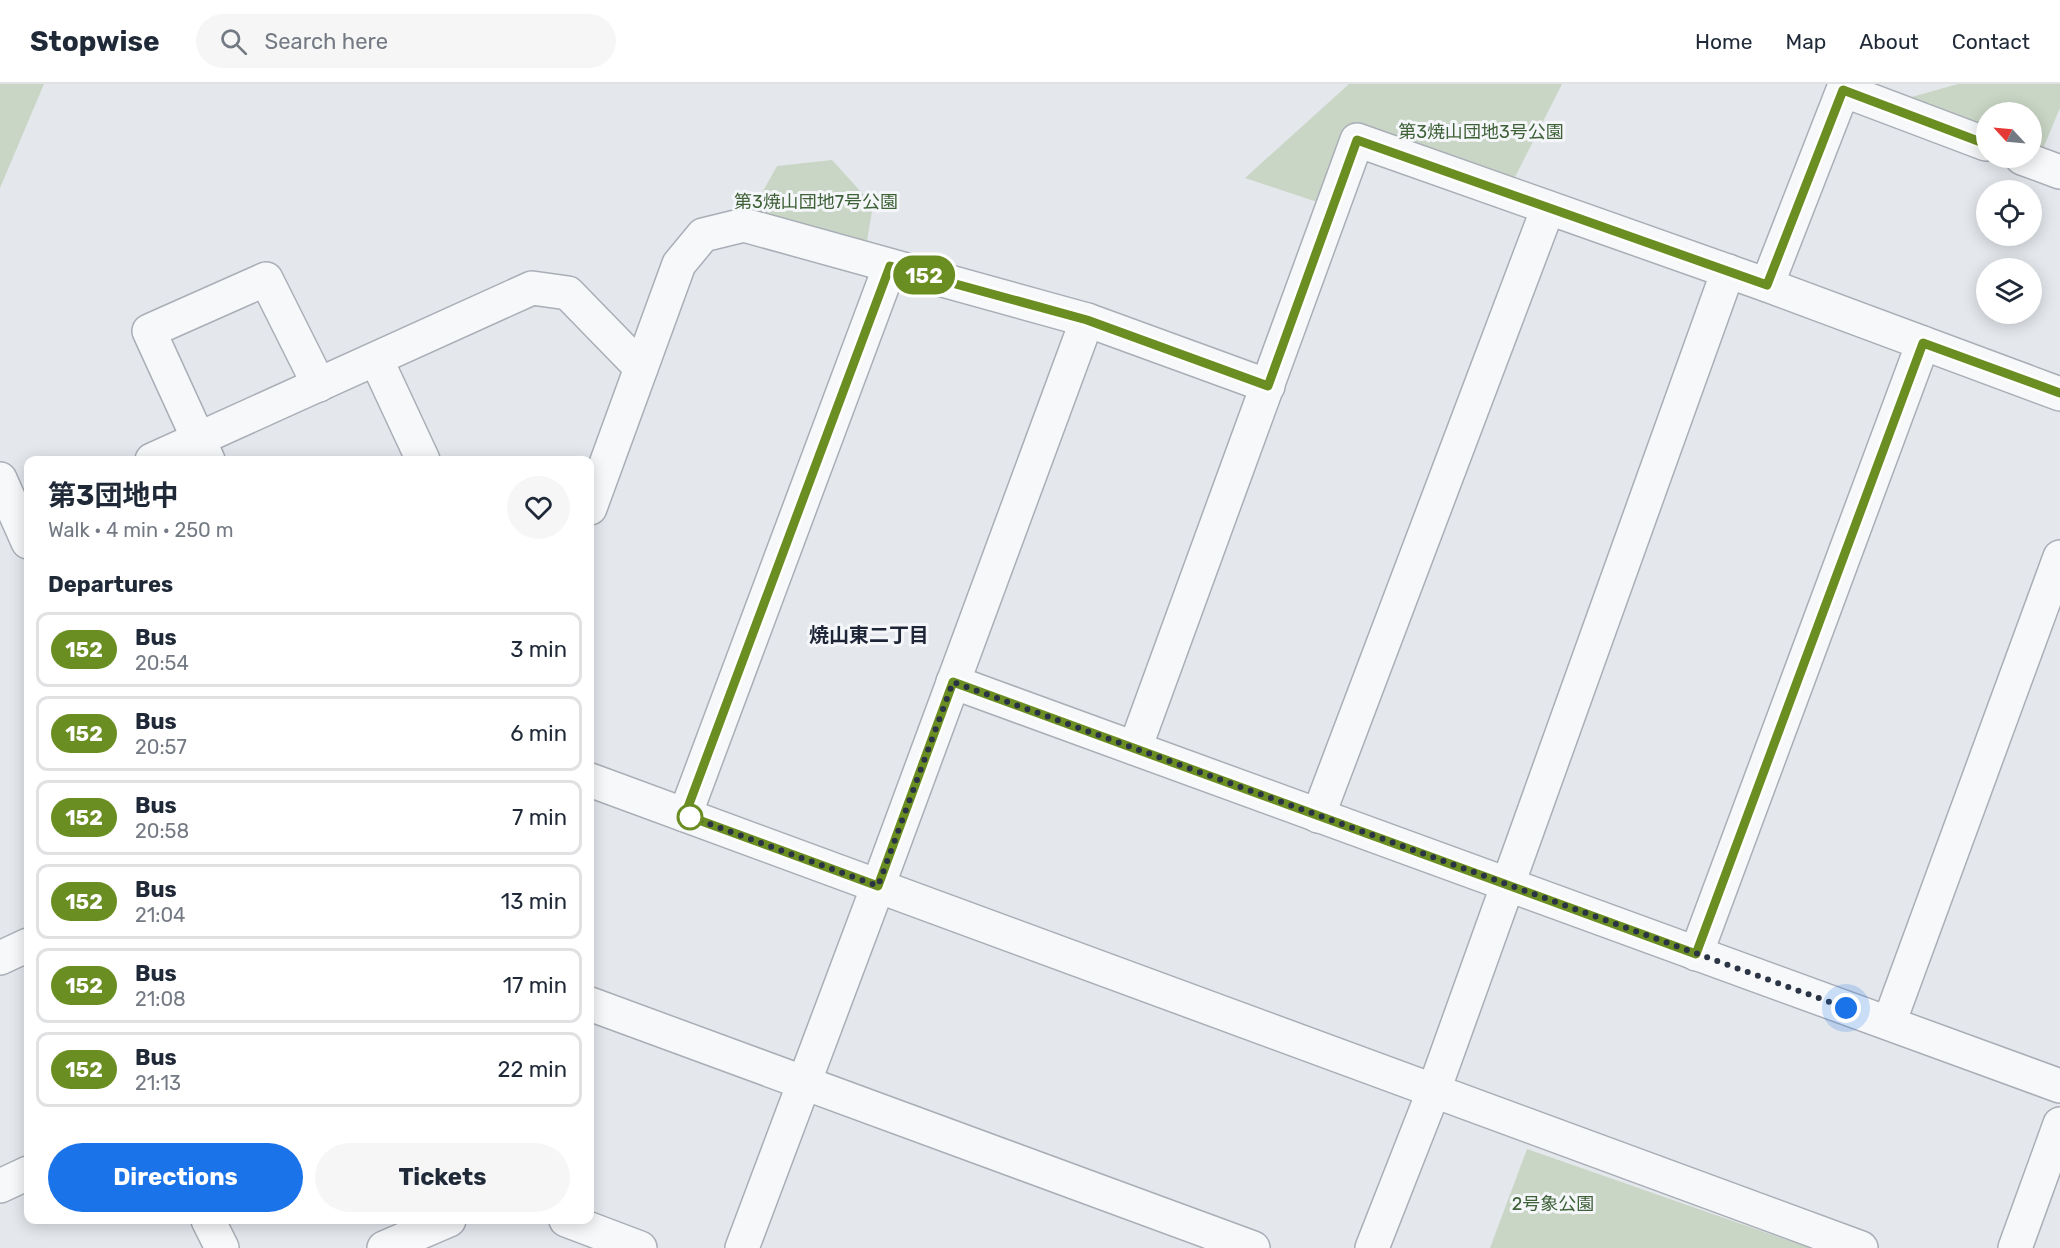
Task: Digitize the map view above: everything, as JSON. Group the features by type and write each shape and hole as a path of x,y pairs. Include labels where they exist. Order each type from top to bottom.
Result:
{"street":[{"path":"1767,285 1843,90 1976,140"},
{"path":"1135,748 1357,140 1767,285 2060,393"},
{"path":"2042,165 2060,172"},
{"path":"1318,816 1548,208"},
{"path":"594,497 679,264 703,235 744,225 1087,320 1268,386"},
{"path":"685,815 890,266"},
{"path":"1372,1248 1434,1090 1728,271"},
{"path":"203,450 149,331 266,279 319,385"},
{"path":"172,456 203,450 319,385 532,288 568,293 641,368"},
{"path":"742,1248 1087,320"},
{"path":"1696,954 1923,343"},
{"path":"376,359 421,456"},
{"path":"0,479 24,524"},
{"path":"1889,1023 2060,557"},
{"path":"953,682 2060,1086"},
{"path":"594,781 1861,1248"},
{"path":"0,957 24,947"},
{"path":"594,1005 1253,1248"},
{"path":"2014,1248 2060,1124"},
{"path":"0,1185 24,1175"},
{"path":"210,1224 222,1248"},
{"path":"384,1248 439,1224"},
{"path":"577,1224 640,1248"}],"green space":[{"path":"0,84 44,84 0,188"},
{"name":"第3焼山団地3号公園","path":"1349,84 1562,84 1507,193 1357,140 1332,207 1245,178"},
{"path":"1958,84 2060,84 2060,108 2042,151 2042,102 1976,102 1976,140 1883,105"},
{"name":"第3焼山団地7号公園","path":"832,160 873,205 864,259 744,225 777,166"},
{"name":"2号象公園","path":"1527,1149 1810,1248 1490,1248"}],"bus line":[{"name":"152","path":"1976,140 1843,90 1767,285 1357,140 1268,386 1087,320 890,266 685,815 878,886 953,682 1696,954 1923,343 2060,393"}],"district":[{"name":"焼山東二丁目","path":"869,635"}],"route":[{"path":"690,817 685,815 878,886 953,682 1846,1008"}]}
